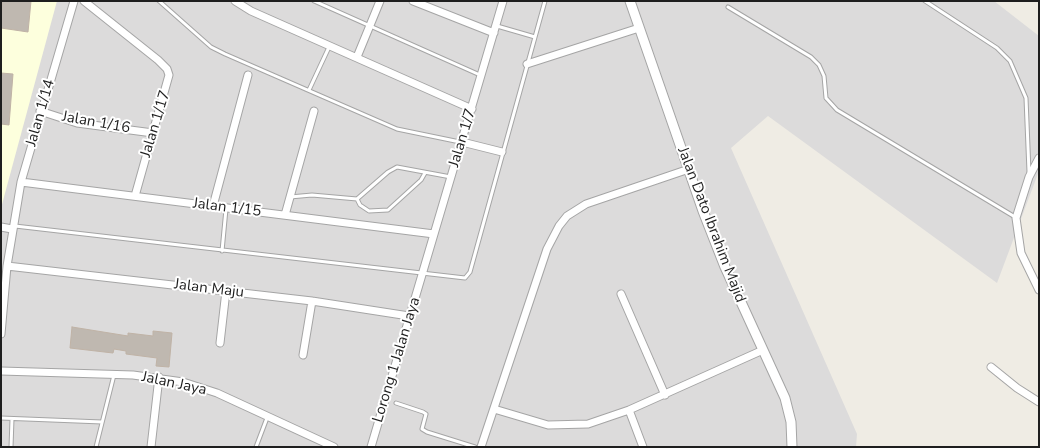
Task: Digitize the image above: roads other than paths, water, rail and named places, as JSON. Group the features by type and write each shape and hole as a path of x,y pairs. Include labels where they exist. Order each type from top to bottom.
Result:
{"street":[{"name":"Jalan 1/14","path":"1,334 4,265 21,182 40,111 74,1"},
{"name":"Jalan 1/17","path":"84,1 167,69 169,82 135,196"},
{"path":"357,57 380,1"},
{"path":"413,1 495,29"},
{"name":"Jalan Dato Ibrahim Majid","path":"630,1 725,267 787,404 791,422 792,447"},
{"path":"239,2 472,109"},
{"name":"Jalan 1/7","path":"423,274 502,2"},
{"path":"527,64 639,28"},
{"path":"213,206 248,75"},
{"name":"Jalan 1/16","path":"40,111 77,123 153,133"},
{"path":"285,215 314,111"},
{"path":"462,142 502,152"},
{"path":"1039,158 1029,177 1016,218 1021,253 1039,290"},
{"path":"481,447 547,249 559,226 567,216 586,204 689,169"},
{"name":"Jalan 1/15","path":"21,182 434,234"},
{"path":"1,227 12,227"},
{"name":"Jalan Maju","path":"4,265 312,301 409,316"},
{"name":"Lorong 1 Jalan Jaya","path":"370,447 423,274"},
{"path":"220,343 226,291"},
{"path":"621,294 665,394"},
{"path":"303,355 312,301"},
{"path":"494,409 548,425 575,426 603,420 763,350"},
{"path":"991,366 1017,388 1039,402"},
{"name":"Jalan Jaya","path":"1,371 159,377 217,393 267,418 334,447"},
{"path":"151,447 159,377"},
{"path":"629,410 643,447"}],"lane":[{"path":"160,1 211,47 406,132 430,134 462,142"},
{"path":"314,1 482,76"},
{"path":"12,227 460,278 468,276 545,1"},
{"path":"925,1 997,48 1010,61 1026,98 1029,177"},
{"path":"728,7 815,61 824,76 826,98 830,105 1016,218"},
{"path":"495,29 535,37"},
{"path":"309,90 330,45"},
{"path":"290,197 312,195 357,199 392,169 397,167 451,178"},
{"path":"357,199 360,205 369,211 388,210 421,180 424,172"},
{"path":"222,251 226,208"},
{"path":"96,447 114,375"},
{"path":"396,403 426,414 422,429 427,432 474,447"},
{"path":"1,418 102,422"},
{"path":"256,447 267,418"},
{"path":"11,447 12,419"}]}
